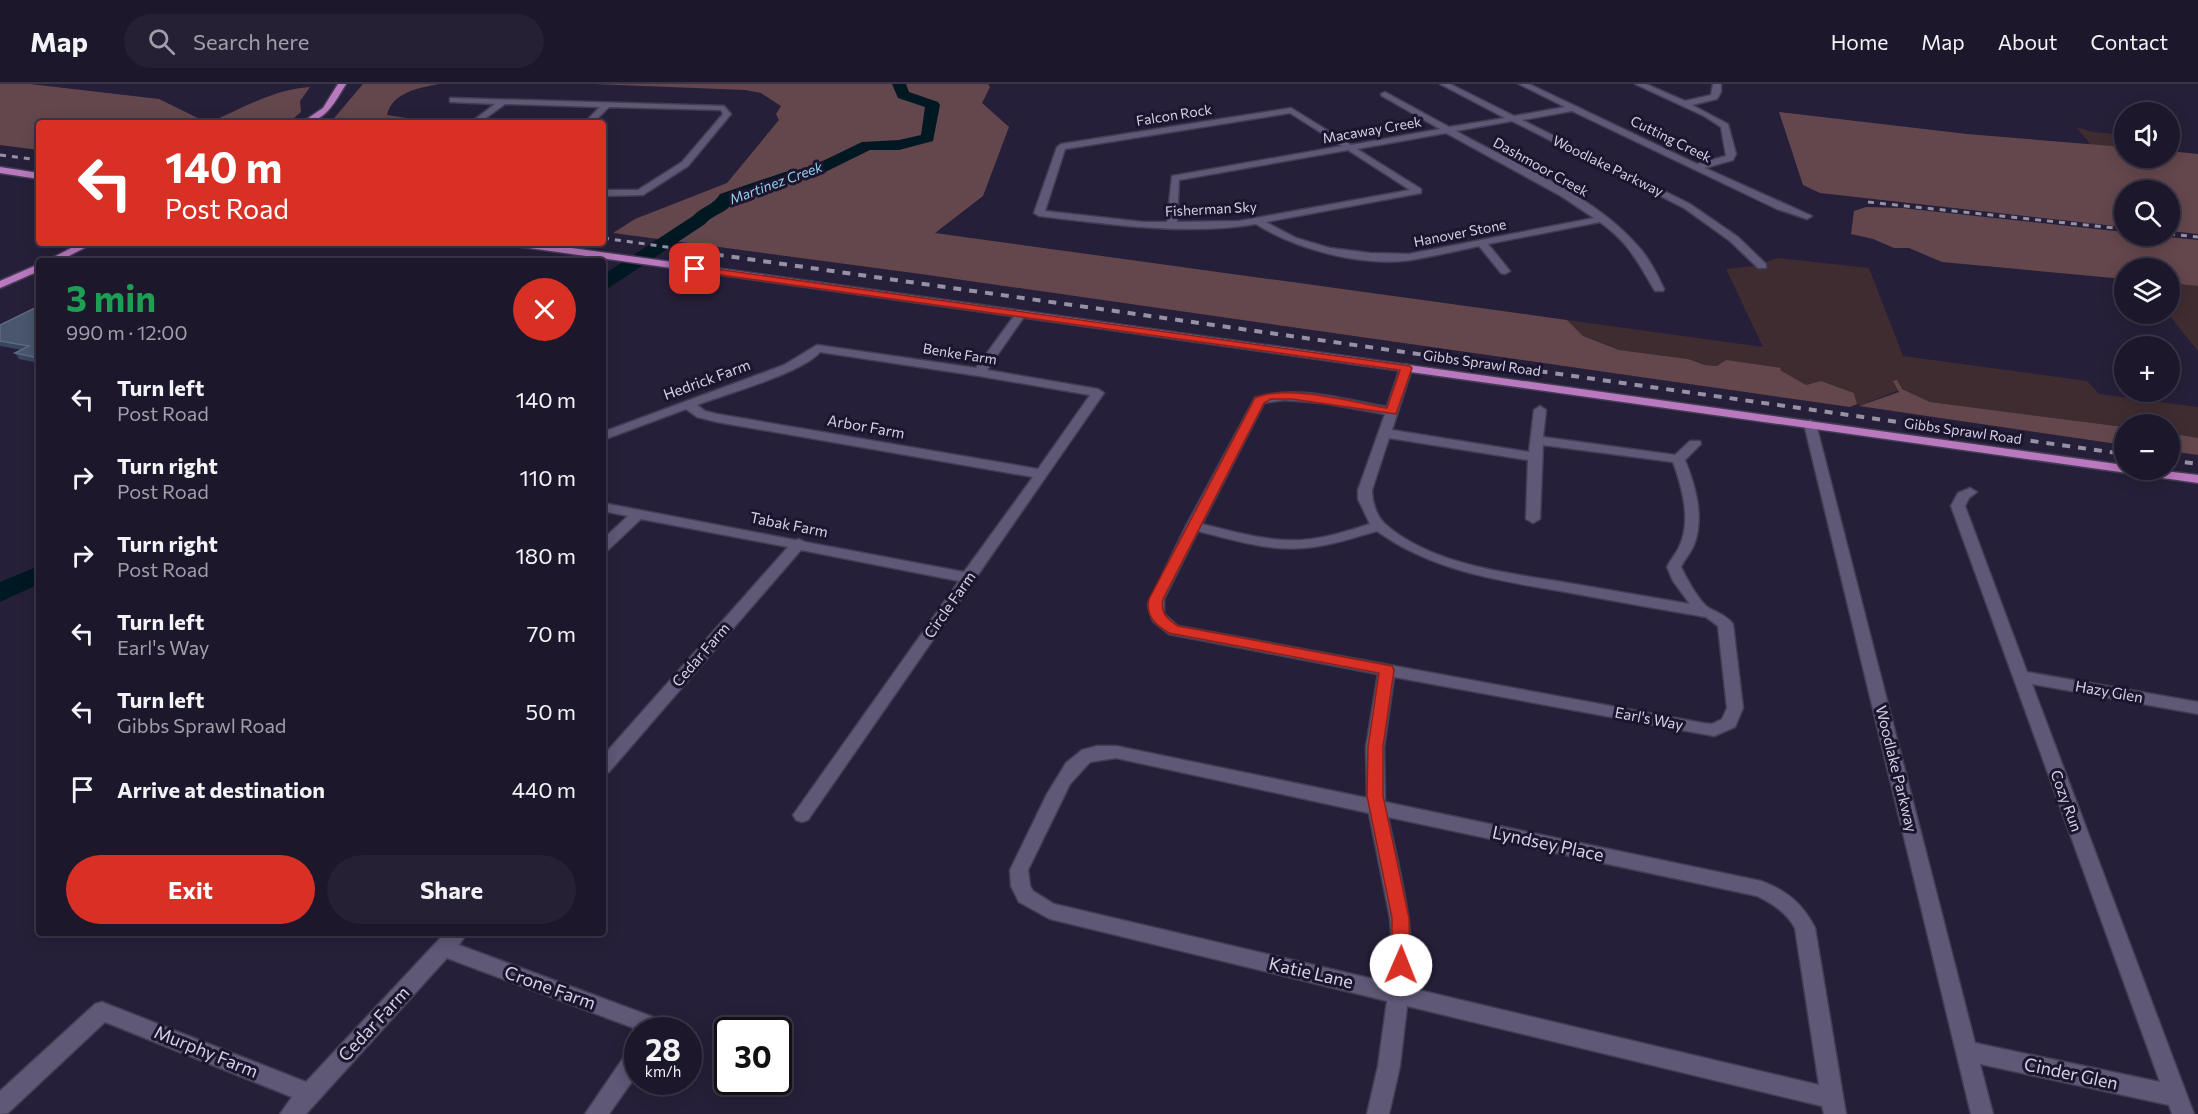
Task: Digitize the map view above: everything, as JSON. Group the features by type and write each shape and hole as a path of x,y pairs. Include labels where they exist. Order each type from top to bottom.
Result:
{"main road":[{"path":"310,120 326,110 342,84"},
{"path":"324,120 327,117 326,110"},
{"path":"0,170 36,176"},
{"path":"57,258 83,246"},
{"name":"Gibbs Sprawl Road","path":"537,246 2114,468"},
{"path":"0,285 36,268"},
{"path":"2180,477 2198,479"}],"street":[{"name":"Woodlake Parkway","path":"1444,84 1687,206 1734,239 1762,266"},
{"name":"Cutting Creek","path":"1523,84 1780,207 1807,216"},
{"path":"1639,84 1685,104 1725,126 1732,154 1725,161 1697,167"},
{"path":"1685,104 1714,97 1717,84"},
{"name":"Dashmoor Creek","path":"1385,94 1573,200 1601,219 1640,254 1650,267 1659,289"},
{"path":"453,100 489,99 503,102 724,108 727,114 685,164 640,193 606,194"},
{"path":"478,120 503,102"},
{"path":"591,120 607,104"},
{"name":"Macaway Creek","path":"1172,226 1175,178 1574,108"},
{"name":"Falcon Rock","path":"1039,213 1061,147 1291,110 1350,148"},
{"name":"Fisherman Sky","path":"1039,213 1118,223 1172,226 1258,221 1418,191 1350,148"},
{"name":"Hanover Stone","path":"1258,221 1291,241 1344,253 1409,257 1601,219"},
{"path":"1482,243 1505,271"},
{"path":"979,372 1021,314"},
{"name":"Benke Farm","path":"818,348 979,372 1098,393"},
{"name":"Hedrick Farm","path":"606,435 788,367 811,355 818,348"},
{"name":"Earl's Way","path":"1387,670 1714,730 1729,723 1735,708 1725,624 1711,613 1499,576 1420,552 1390,536 1379,526 1373,519 1365,499 1365,489 1406,368"},
{"name":"Circle Farm","path":"802,815 1098,393"},
{"path":"1378,1114 1389,1066 1402,945 1400,918 1375,796 1376,747 1387,670 1174,630 1166,626 1156,615 1154,608 1156,599 1256,404 1263,398 1292,396 1392,412"},
{"name":"Arbor Farm","path":"688,405 701,414 717,418 1041,474"},
{"path":"1533,519 1535,457 1540,410"},
{"name":"Woodlake Parkway","path":"1810,424 1982,1114"},
{"path":"1384,433 1535,457"},
{"path":"1537,440 1678,459 1695,444"},
{"path":"1678,459 1690,489 1690,527 1688,542 1674,567 1680,581 1702,610"},
{"name":"Cozy Run","path":"1970,492 1963,496 1958,506 2180,1105"},
{"name":"Tabak Farm","path":"606,508 799,543 969,578"},
{"path":"606,544 638,514"},
{"path":"1193,526 1266,542 1300,544 1335,539 1379,526"},
{"name":"Cedar Farm","path":"606,764 799,543"},
{"name":"Hazy Glen","path":"2020,676 2198,708"},
{"name":"Lyndsey Place","path":"1090,753 1116,752 1761,889 1780,898 1800,915 1805,928 1834,1106"},
{"name":"Katie Lane","path":"1090,753 1073,765 1066,775 1019,870 1019,883 1029,901 1050,911 1398,994 1834,1106"},
{"name":"Cedar Farm","path":"291,1114 450,941"},
{"name":"Crone Farm","path":"450,941 628,1017"},
{"name":"Murphy Farm","path":"0,1106 102,1011 309,1094"},
{"name":"Cinder Glen","path":"1966,1051 2180,1105"},
{"path":"596,1114 624,1075"}],"shaded area":[{"path":"0,84 30,84 159,99 202,120 36,120 36,150 0,145"},
{"path":"363,84 439,84 423,87 400,96 394,101 387,115 413,120 333,120"},
{"path":"594,84 988,84 990,87 982,103 1009,127 983,196 935,233 1567,320 1583,336 1619,350 1688,359 1705,365 1717,366 1726,360 1781,368 1780,370 1806,385 1821,381 1854,393 1857,404 1850,407 921,274 613,233 635,219 727,183 779,120 776,114 781,106 761,93 745,90"},
{"path":"310,87 300,101 301,112 292,120 215,120 271,96"},
{"path":"1779,112 1967,134 2114,146 2114,168 2180,168 2180,152 2198,154 2198,234 2180,232 2180,180 2114,180 2114,226 1820,193 1803,185"},
{"path":"2076,127 2093,132 2114,134 2114,146 2091,145"},
{"path":"1866,207 1902,208 2114,231 2114,246 2180,246 2180,238 2198,240 2198,286 2180,284 2180,258 2114,258 2114,278 1942,262 1909,248 1894,248 1873,239 1851,234 1854,211"},
{"path":"1777,258 1869,268 1903,356 2087,381 2099,394 2114,396 2114,402 2160,402 2198,407 2198,438 2180,435 2180,414 2114,414 2114,426 1930,402 1902,389 1861,405 1857,404 1854,393 1821,381 1806,385 1779,370 1705,365 1688,359 1619,350 1583,336 1567,320 1763,347 1726,269 1755,266"},
{"path":"2180,284 2198,286 2198,351 2176,324 2180,324"},
{"path":"1897,380 1902,389 1930,402 2114,426 2114,444 1859,406 1899,392 1893,381"},
{"path":"2180,435 2198,438 2198,455 2180,453"}],"building":[{"path":"36,307 36,357 15,353 29,346 0,341 0,325"}],"waterway":[{"name":"Martinez Creek","path":"606,281 699,220 705,213 725,203 726,198 791,175 807,175 867,145 899,145 928,138 933,105 903,95 899,84"},
{"name":"Martinez Creek","path":"0,593 36,575"}],"railway":[{"path":"0,155 36,160"},
{"path":"1868,202 2114,228"},
{"path":"2180,235 2198,237"},
{"path":"606,238 695,251"},
{"path":"684,250 2114,453"},
{"path":"2180,462 2198,464"}],"route":[{"path":"695,269 1406,368 1392,412 1292,396 1270,396 1259,401 1156,599 1154,608 1161,622 1174,630 1387,670 1376,747 1375,796 1400,918 1401,965"}]}
